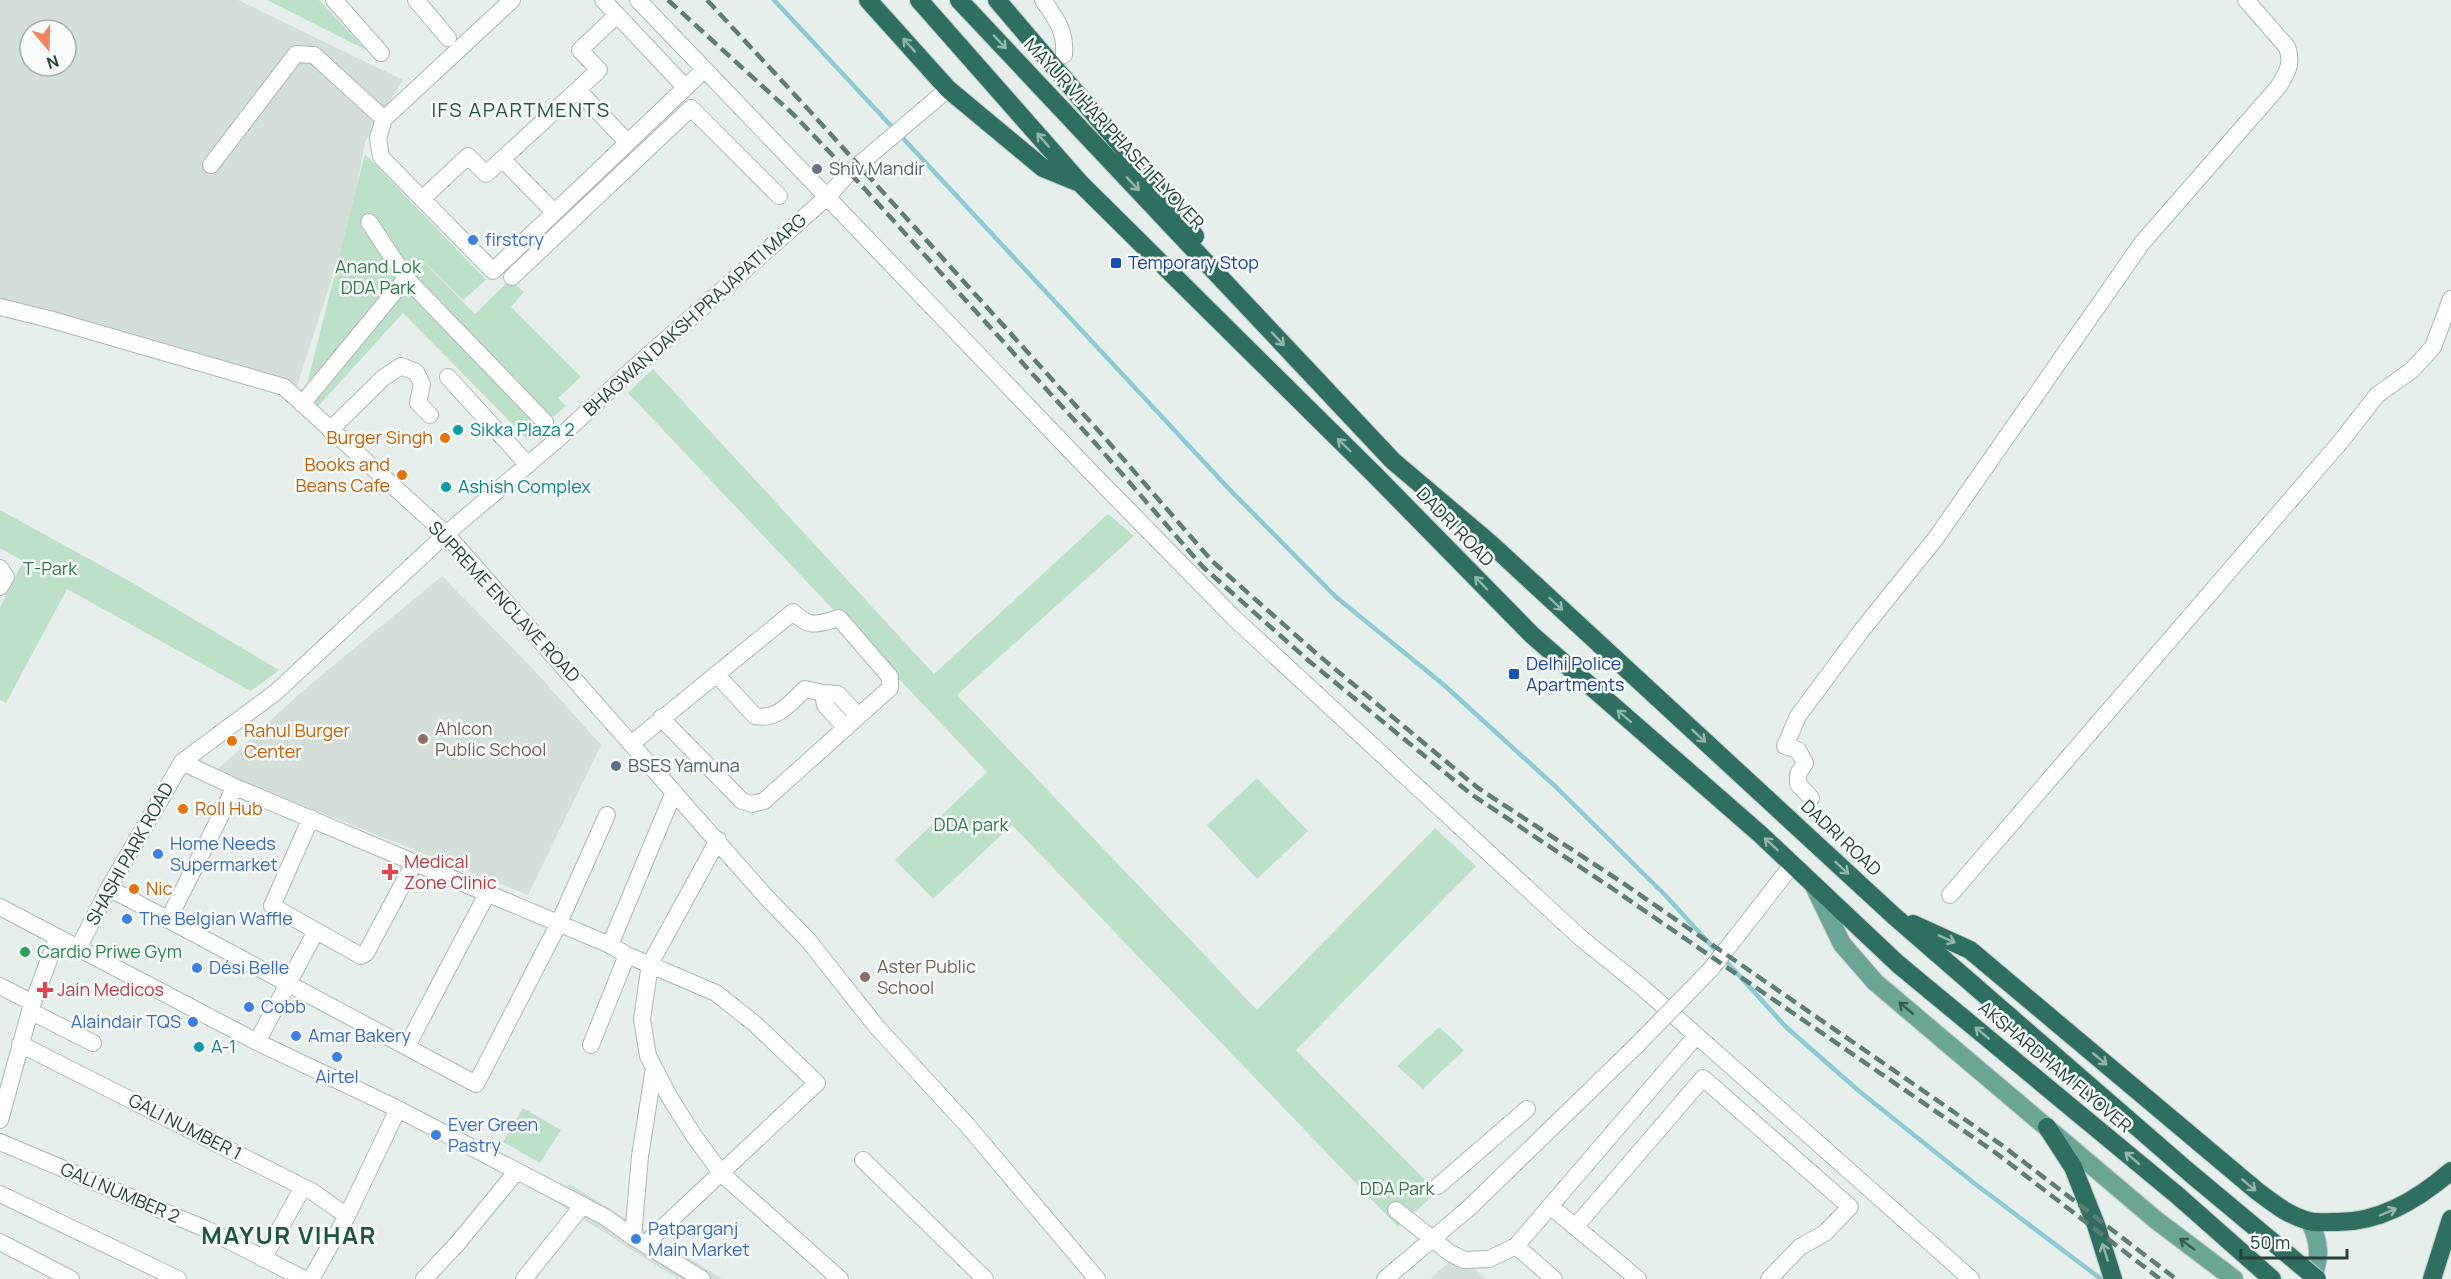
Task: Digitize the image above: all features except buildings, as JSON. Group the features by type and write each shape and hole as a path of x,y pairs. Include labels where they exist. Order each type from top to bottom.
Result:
{"highway":[{"path":"868,0 948,89 1043,168 1082,184"},
{"path":"919,0 1082,184"},
{"name":"MAYUR VIHAR PHASE1 FLYOVER","path":"959,0 1238,296"},
{"path":"998,0 1176,210 1238,296"},
{"name":"DADRI ROAD","path":"1082,184 1375,475 1532,635 1813,884"},
{"name":"DADRI ROAD","path":"1238,296 1393,461 1491,544 1894,916"},
{"name":"AKSHARDHAM FLYOVER","path":"1813,884 1898,964 2176,1195 2272,1279"},
{"path":"1894,916 1970,950 2257,1191 2287,1212 2310,1222 2345,1223 2378,1216 2410,1203 2451,1171"},
{"name":"AKSHARDHAM FLYOVER","path":"1894,916 2190,1173 2318,1279"},
{"path":"2047,1127 2073,1167 2096,1224 2114,1279"},
{"path":"2432,1279 2451,1219"}],"main road":[{"path":"1813,884 1842,944 1875,982 2156,1220 2234,1279"},
{"path":"2310,1222 2319,1249 2318,1263 2312,1279"}],"street":[{"path":"334,0 381,53"},
{"path":"416,0 448,38"},
{"path":"512,0 384,119 378,138 381,157 493,271 704,70"},
{"path":"603,0 685,87"},
{"path":"638,0 1099,482 1234,618 1582,939 1643,988 1719,1058 1971,1279"},
{"path":"1043,0 1059,24 1065,41 1064,55"},
{"path":"1811,798 1798,784 1798,774 1805,763 1798,750 1785,746 1798,716 1862,630 1936,538 2142,243 2279,86 2289,69 2290,57 2287,47 2246,0"},
{"path":"422,199 468,156 486,174 578,90 599,70 580,50 617,15"},
{"path":"211,165 296,54 314,55 384,119"},
{"name":"BHAGWAN DAKSH PRAJAPATI MARG","path":"182,762 276,692 446,534 528,465 827,197 876,149 948,89"},
{"path":"578,90 627,142"},
{"path":"512,277 691,108 779,196"},
{"path":"502,159 554,212"},
{"path":"369,222 406,278 545,423"},
{"path":"302,404 406,278"},
{"path":"1950,895 2377,395 2412,370 2433,347 2451,299"},
{"name":"SUPREME ENCLAVE ROAD","path":"0,307 284,387 446,534 767,898 808,940 876,1026 944,1100 1097,1279"},
{"path":"330,430 382,378 400,366 416,372 422,384 418,403 430,415"},
{"path":"448,377 528,465"},
{"path":"0,568 6,577 0,587"},
{"path":"636,751 661,718 793,612 804,622 813,624 839,618 890,677 890,688 764,801 752,804 742,801 661,718"},
{"path":"716,674 755,716 762,718 778,714 805,689 838,694 858,716"},
{"path":"823,693 825,705 846,728"},
{"path":"182,762 235,787 610,945 627,955 716,993 755,1024 817,1083 722,1174 639,1240"},
{"name":"SHASHI PARK ROAD","path":"79,947 109,888 182,762"},
{"path":"168,920 235,787"},
{"path":"610,945 674,792"},
{"path":"109,888 476,1084 558,925 607,815"},
{"path":"311,818 272,903 275,909 364,956 414,862"},
{"path":"718,840 650,964 642,1018 648,1056 694,1136 722,1174 840,1279"},
{"path":"1385,1279 1469,1208 1638,1044 1711,969 1792,865"},
{"path":"406,1046 487,894"},
{"path":"0,907 257,1042 398,1109 583,1205 702,1279"},
{"path":"257,1042 316,931"},
{"path":"1,1110 7,1063 20,1044 31,1007 57,938"},
{"path":"591,1045 627,955"},
{"path":"0,986 93,1043"},
{"path":"1396,1210 1432,1239 1464,1260 1489,1259 1516,1246 1696,1036"},
{"name":"GALI NUMBER 1","path":"20,1044 303,1187 347,1216"},
{"path":"1576,1226 1719,1058"},
{"path":"639,1240 640,1156 654,1068"},
{"path":"1703,1078 1850,1207 1832,1227 1815,1240 1800,1247 1769,1279"},
{"path":"311,1279 347,1216 398,1109"},
{"path":"1438,1186 1527,1109"},
{"name":"GALI NUMBER 2","path":"0,1142 208,1230 304,1279"},
{"path":"863,1160 985,1279"},
{"path":"424,1279 457,1244 517,1171"},
{"path":"263,1259 303,1187"},
{"path":"0,1194 178,1279"},
{"path":"524,1279 583,1205"},
{"path":"1550,1206 1638,1279"},
{"path":"0,1242 70,1279"},
{"path":"1516,1246 1554,1279"}],"shaded area":[{"path":"0,0 238,0 403,80 365,142 351,220 297,386 0,299"},
{"name":"Ahlcon Public School","path":"442,576 534,670 601,745 528,895 216,771 299,694"},
{"name":"Patparganj Main Market","path":"570,1184 723,1279 678,1279 551,1199"},
{"path":"1458,1254 1486,1279 1430,1279"}],"green space":[{"path":"267,0 319,0 366,50"},
{"name":"Anand Lok DDA Park","path":"365,154 486,280 463,300 417,255 475,314 510,280 524,292 511,307 581,377 558,398 566,406 527,439 403,313 312,413 302,404"},
{"path":"653,369 934,674 1108,514 1134,536 957,695 1257,1010 1435,828 1476,866 1296,1050 1437,1192 1398,1227 1012,825 933,899 895,860 987,772 628,393"},
{"name":"T-Park","path":"0,510 131,582 279,670 251,691 67,589 6,703 0,700 0,608 23,561 0,548"},
{"path":"1257,778 1308,831 1257,879 1207,825"},
{"path":"1439,1027 1464,1050 1423,1089 1397,1066"},
{"path":"523,1108 561,1130 540,1163 503,1142"}],"waterway":[{"path":"774,0 894,129"},
{"path":"900,135 1230,490 1336,597 1444,685 1556,787 1666,896 1718,953"},
{"path":"1724,959 1786,1027 1859,1091 1974,1183 2101,1279"}],"railway":[{"path":"668,0 794,115 863,187 1096,444 1203,567 1309,661 1471,794 1996,1153 2160,1279"},
{"path":"707,0 1105,438 1212,561 1317,654 1478,788 1623,883 2003,1146 2176,1279"}],"place":[{"name":"Shiv Mandir","path":"817,169"},
{"name":"firstcry","path":"473,240"},
{"name":"Temporary Stop","path":"1116,263"},
{"name":"Sikka Plaza 2","path":"458,430"},
{"name":"Burger Singh","path":"445,438"},
{"name":"Books and Beans Cafe","path":"402,475"},
{"name":"Ashish Complex","path":"446,487"},
{"name":"Delhi Police Apartments","path":"1514,674"},
{"name":"Ahlcon Public School","path":"423,739"},
{"name":"Rahul Burger Center","path":"232,741"},
{"name":"BSES Yamuna","path":"616,766"},
{"name":"Roll Hub","path":"183,809"},
{"name":"Home Needs Supermarket","path":"158,854"},
{"name":"Medical Zone Clinic","path":"390,872"},
{"name":"Nic","path":"134,889"},
{"name":"The Belgian Waffle","path":"127,919"},
{"name":"Cardio Priwe Gym","path":"25,952"},
{"name":"Dési Belle","path":"197,968"},
{"name":"Aster Public School","path":"865,977"},
{"name":"Jain Medicos","path":"45,990"},
{"name":"Cobb","path":"249,1007"},
{"name":"Alaindair TQS","path":"193,1022"},
{"name":"Amar Bakery","path":"296,1036"},
{"name":"A-1","path":"199,1047"},
{"name":"Airtel","path":"337,1057"},
{"name":"Ever Green Pastry","path":"436,1135"},
{"name":"Patparganj Main Market","path":"636,1239"}],"district":[{"name":"IFS APARTMENTS","path":"521,110"},
{"name":"MAYUR VIHAR","path":"289,1236"}],"park label":[{"name":"DDA park","path":"971,825"},
{"name":"DDA Park","path":"1397,1189"}]}
